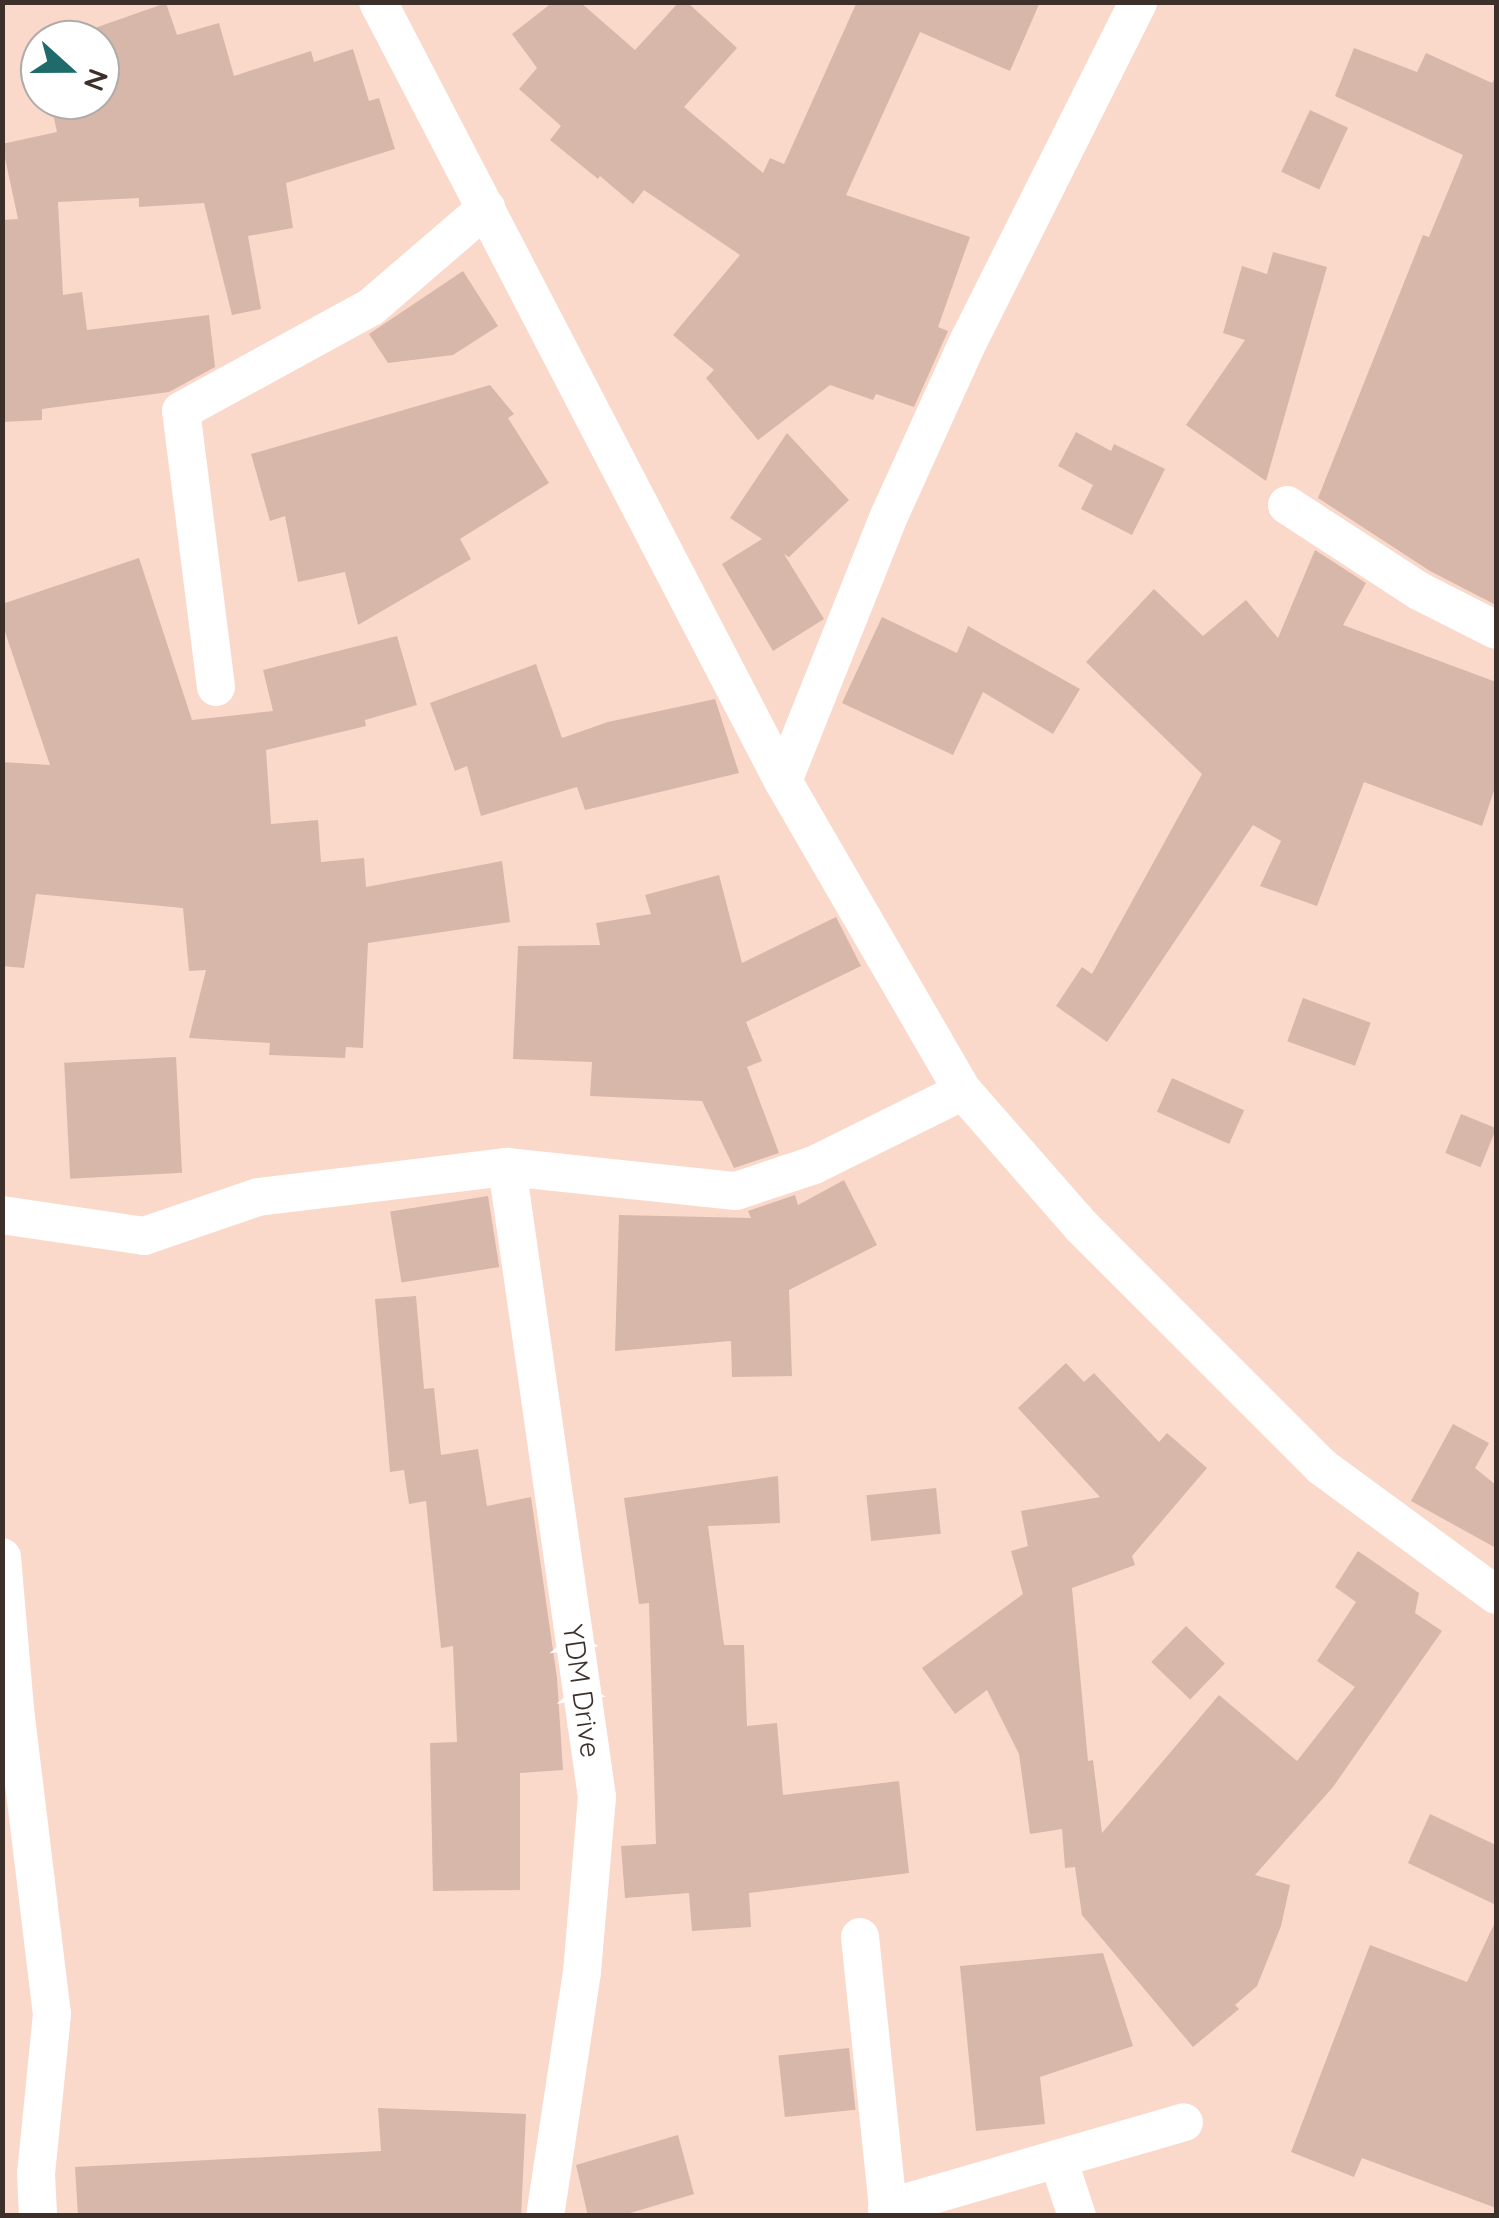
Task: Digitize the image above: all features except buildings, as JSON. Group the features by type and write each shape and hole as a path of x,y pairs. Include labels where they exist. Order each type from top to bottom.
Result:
{"street":[{"path":"378,2 783,781 963,1091 1081,1226 1322,1467 1496,1595"},
{"path":"783,781 905,481 969,340 1138,2"},
{"path":"216,687 181,411 371,307 486,208"},
{"path":"1287,505 1419,591 1496,630"},
{"path":"2,1215 144,1236 258,1197 508,1166 736,1191 814,1164 963,1091"},
{"name":"YDM Drive","path":"508,1166 597,1797 582,1972 545,2216"},
{"path":"2,1557 15,1709 52,2014 36,2173 38,2216"},
{"path":"860,1937 888,2212 1184,2122"},
{"path":"1058,2159 1077,2216"}]}
